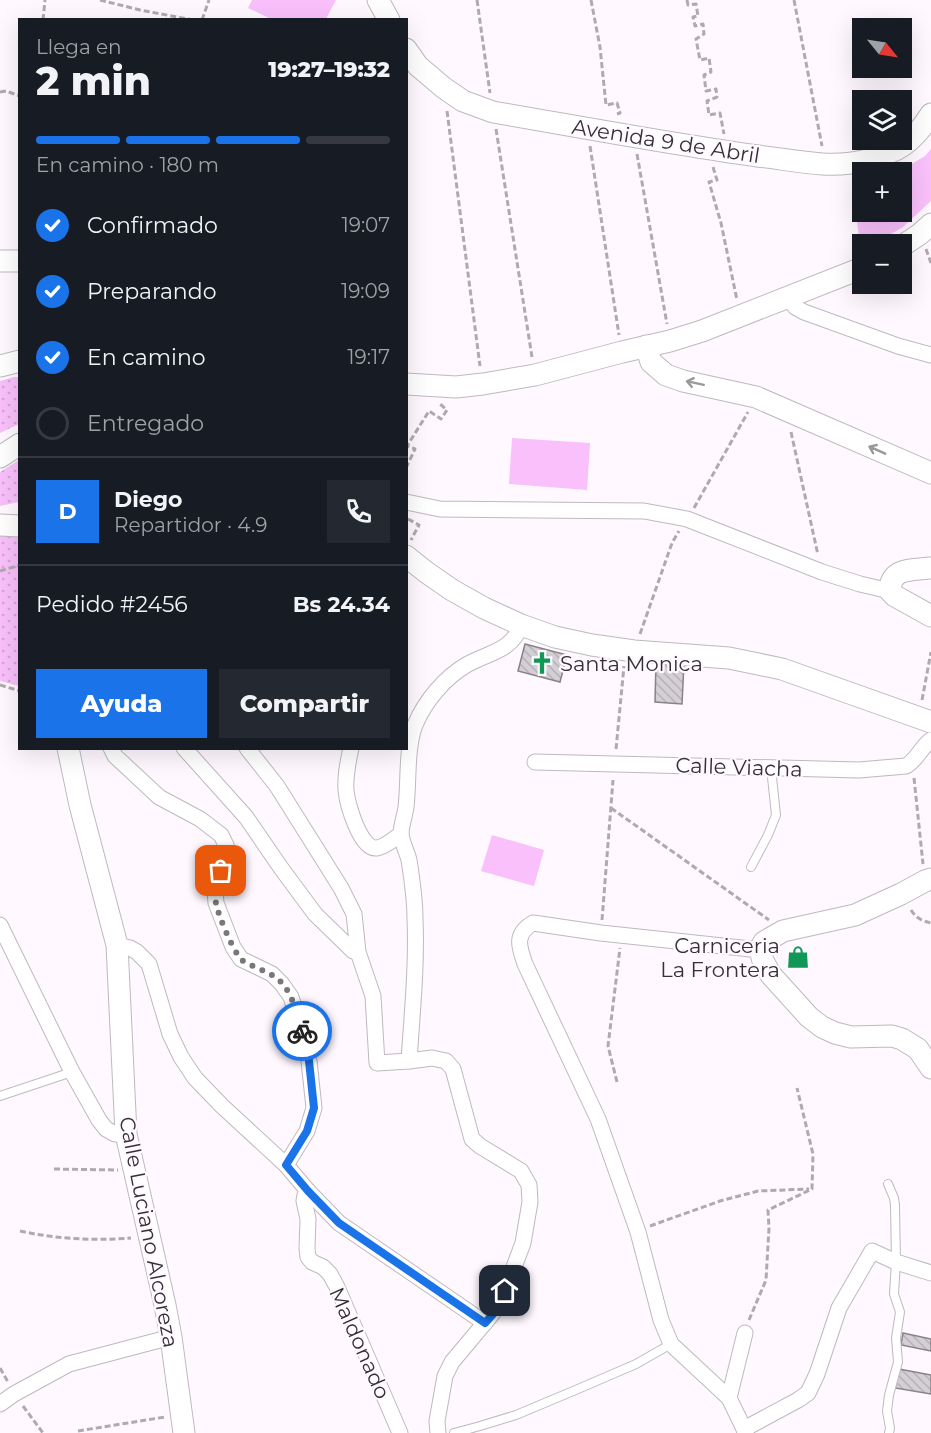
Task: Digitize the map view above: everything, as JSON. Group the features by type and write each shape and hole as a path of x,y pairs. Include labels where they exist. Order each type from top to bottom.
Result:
{"main road":[{"path":"378,0 388,18"},
{"name":"Avenida 9 de Abril","path":"408,52 418,66 444,88 463,101 493,112 634,136 720,158 825,165 861,162 892,152 904,145 915,136 931,114"},
{"path":"912,239 931,224"},
{"path":"0,261 18,261"},
{"path":"408,384 456,387 483,384 534,375 670,341 702,331 852,272"},
{"path":"646,346 651,362 666,375 756,397 931,473"},
{"path":"0,366 18,362"},
{"path":"0,457 18,445"},
{"path":"0,525 18,526"},
{"path":"408,549 426,573 452,590 521,625 555,637 625,649 729,658 782,669 931,722"},
{"path":"931,568 898,573 890,583 890,591 895,596 931,615"},
{"name":"Calle Luciano Alcoreza","path":"68,750 80,805 117,945 126,1134 171,1337 183,1423"},
{"path":"931,879 855,915 783,931 764,942 760,950 763,962 771,975 809,1017 822,1027 851,1037 892,1036 902,1039 918,1049 931,1068"}],"street":[{"path":"788,297 795,307 804,312 898,346 931,355"},
{"path":"408,507 644,511 687,519 822,572 890,591"},
{"path":"409,1061 416,925 409,863 401,834 406,805 411,742 422,712 440,687 468,664 503,648 514,640 521,625"},
{"name":"Calle Viacha","path":"535,762 860,770 898,768 912,762 931,740"},
{"path":"112,750 115,756 159,796 200,819 221,835 226,845 225,858 215,890 216,903 233,947 241,959 272,974 291,997 309,1061 314,1108 307,1131 286,1165"},
{"path":"186,750 246,817 315,914 353,951 358,952"},
{"path":"249,750 277,786 341,888 354,914 358,952 373,996 377,1063 432,1058 446,1060 453,1070 472,1139 521,1171 529,1185 531,1202 523,1243 494,1313 452,1362 445,1376 437,1421 438,1433"},
{"path":"351,750 346,789 348,802 361,836 375,848 401,834"},
{"path":"760,950 601,933 533,923 521,933 519,940 529,974 598,1119 638,1232 661,1320 671,1344 729,1398 745,1431 808,1393 818,1374 839,1308 872,1251 896,1263 931,1273"},
{"path":"0,925 72,1072 103,1126 115,1134 126,1134"},
{"path":"117,945 137,952 149,964 170,1034 181,1057 195,1078 222,1106 286,1165 339,1223 485,1323"},
{"name":"Maldonado","path":"308,1191 304,1201 309,1219 308,1257 330,1274 337,1287 400,1433"},
{"path":"729,1398 745,1333"},
{"path":"0,1404 69,1364 171,1337"}],"lane":[{"path":"752,867 776,815 771,768"},
{"path":"0,1096 72,1072"},
{"path":"888,1184 895,1205 894,1294 900,1312 896,1338 898,1362 887,1411 889,1433"},
{"path":"454,1433 516,1415 636,1364 671,1344"}],"path":[{"path":"43,18 45,0"},
{"path":"100,0 182,18"},
{"path":"203,18 209,0"},
{"path":"477,0 534,375"},
{"path":"591,0 600,47 606,105 617,103 620,113 608,119 597,130 622,352"},
{"path":"687,0 688,5 696,4 698,16 693,17 694,26 703,24 704,34 696,39 700,60 709,58 711,72 704,75 706,91 716,89 717,98 707,100 709,116 720,113 720,158 717,180 709,182 721,223 740,316"},
{"path":"794,0 825,165"},
{"path":"444,88 483,384"},
{"path":"0,92 6,91 18,95"},
{"path":"634,136 670,341"},
{"path":"408,444 429,411 441,419 447,410 438,402 456,387"},
{"path":"786,410 822,572"},
{"path":"408,446 415,449 408,464"},
{"path":"408,519 419,525 408,549"},
{"path":"0,571 18,565"},
{"path":"601,933 625,649"},
{"path":"0,685 18,690"},
{"path":"611,808 783,931"},
{"path":"901,894 915,916 931,923"},
{"path":"617,1082 608,1046 621,935"},
{"path":"797,1088 813,1154 812,1189"},
{"path":"54,1169 135,1170"},
{"path":"638,1232 720,1201 758,1191 812,1189"},
{"path":"745,1333 766,1280 770,1228 768,1210 812,1189"},
{"path":"20,1231 40,1235 96,1239 150,1237"},
{"path":"78,1431 183,1423"}],"shaded area":[{"path":"252,0 336,0 327,18 269,18 248,8"},
{"path":"931,149 931,201 912,219 912,164 925,156"},
{"path":"857,222 908,222 891,234 859,234"},
{"path":"18,377 18,424 0,433 0,381"},
{"path":"512,438 590,443 587,490 509,484"},
{"path":"18,461 18,502 0,506 0,472"},
{"path":"18,522 18,686 0,681 0,525"},
{"path":"492,835 544,850 534,886 481,871"}],"building":[{"name":"Santa Monica","path":"525,644 567,655 560,682 518,671"},
{"path":"656,662 684,663 682,704 655,702"},
{"path":"903,1333 931,1339 931,1351 901,1345"},
{"path":"899,1369 931,1375 931,1394 895,1388"}],"way so far":[{"path":"221,871 215,890 216,903 233,947 241,959 272,974 282,984 291,997 302,1031"}],"place":[{"name":"Santa Monica","path":"542,663"},
{"name":"Carniceria La Frontera","path":"798,957"}],"route":[{"path":"302,1031 309,1061 314,1108 307,1131 286,1165 339,1223 485,1323 494,1313 505,1291"}]}
